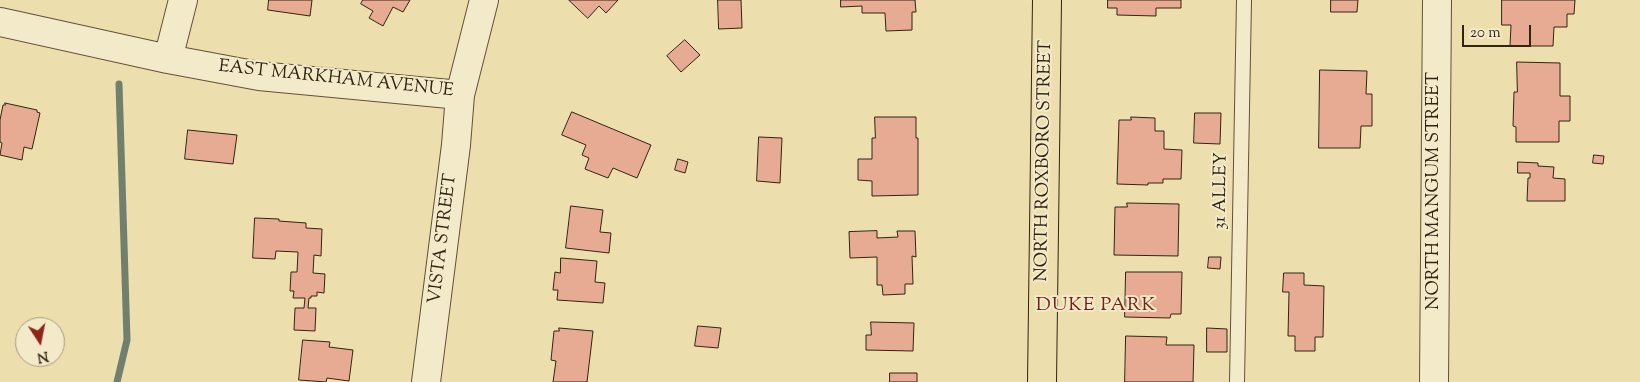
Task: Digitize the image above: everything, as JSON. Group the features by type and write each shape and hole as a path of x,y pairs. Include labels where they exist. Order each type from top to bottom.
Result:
{"main road":[{"name":"NORTH ROXBORO STREET","path":"1042,382 1047,0"}],"street":[{"path":"168,59 183,0"},
{"name":"EAST MARKHAM AVENUE","path":"0,22 168,59 259,76 460,95 484,0"},
{"name":"NORTH MANGUM STREET","path":"1434,382 1437,0"},
{"name":"VISTA STREET","path":"426,382 456,145 460,95"}],"lane":[{"name":"31 ALLEY","path":"1237,382 1244,0"}],"building":[{"path":"269,0 312,0 310,16 268,10"},
{"path":"363,0 410,0 403,12 393,7 383,26 369,18 373,11 361,4"},
{"path":"569,0 618,0 606,13 599,6 588,18"},
{"path":"718,0 741,0 742,28 719,29"},
{"path":"841,0 915,0 916,12 912,12 912,30 886,31 885,13 862,13 862,6 841,7"},
{"path":"1108,0 1181,0 1181,8 1156,8 1156,16 1117,15 1117,8 1108,8"},
{"path":"1331,0 1358,0 1357,12 1331,12"},
{"path":"1502,0 1575,0 1574,14 1567,14 1567,27 1554,27 1553,46 1510,46 1511,25 1502,25"},
{"path":"685,40 700,55 681,72 667,56"},
{"path":"1517,62 1560,63 1560,96 1570,96 1570,121 1559,121 1559,142 1516,142 1516,127 1513,126 1514,92 1517,92"},
{"path":"1320,70 1367,71 1366,94 1372,94 1372,126 1361,126 1360,148 1319,148"},
{"path":"5,103 37,110 40,113 32,149 24,147 22,160 0,155 2,143 0,142 0,120"},
{"path":"572,112 651,145 637,178 613,168 608,178 585,169 589,158 582,155 586,145 562,135"},
{"path":"1195,113 1221,113 1220,144 1194,143"},
{"path":"875,117 916,117 918,195 872,196 872,181 858,180 858,159 872,159"},
{"path":"1131,117 1155,118 1155,131 1164,131 1164,149 1182,150 1181,179 1163,179 1163,183 1148,183 1148,185 1117,184 1119,120 1131,120"},
{"path":"188,130 237,135 233,164 185,159"},
{"path":"759,137 782,138 780,183 757,181"},
{"path":"1594,155 1604,156 1603,164 1593,163"},
{"path":"678,159 688,162 685,173 675,170"},
{"path":"1518,162 1538,163 1538,166 1554,167 1553,178 1565,179 1565,201 1527,201 1530,173 1518,173"},
{"path":"1127,203 1179,204 1178,256 1114,255 1115,207 1127,207"},
{"path":"571,206 603,210 600,232 611,233 609,253 566,248"},
{"path":"255,218 306,223 306,228 322,229 321,256 314,255 313,273 325,274 324,293 317,292 317,296 311,296 308,308 316,308 315,331 294,330 295,308 304,308 305,298 293,298 294,291 290,291 291,272 297,272 298,252 276,251 275,259 253,258"},
{"path":"877,231 877,238 898,237 897,231 915,231 916,257 912,256 913,284 905,284 905,294 883,295 882,285 877,285 877,257 850,258 849,232"},
{"path":"1209,257 1221,257 1220,269 1208,268"},
{"path":"561,258 597,261 595,282 605,283 603,303 557,300 558,290 553,290 555,272 560,273"},
{"path":"1126,272 1182,272 1181,314 1171,314 1170,318 1125,317"},
{"path":"1284,273 1304,273 1304,285 1324,286 1323,337 1315,337 1315,351 1295,351 1295,336 1288,336 1289,292 1283,292"},
{"path":"871,322 914,323 913,351 866,350 866,335 871,335"},
{"path":"698,326 721,328 718,348 695,346"},
{"path":"559,328 593,331 587,382 553,382 556,361 551,360 554,331 559,331"},
{"path":"1207,328 1227,329 1227,352 1207,352"},
{"path":"1126,336 1167,337 1166,345 1194,345 1193,382 1125,382"},
{"path":"303,340 330,342 329,347 353,350 349,381 327,378 326,382 299,380"},
{"path":"890,373 917,373 917,382 890,382"}],"waterway":[{"path":"117,382 127,340 119,84"}],"district":[{"name":"DUKE PARK","path":"1096,307"}]}
